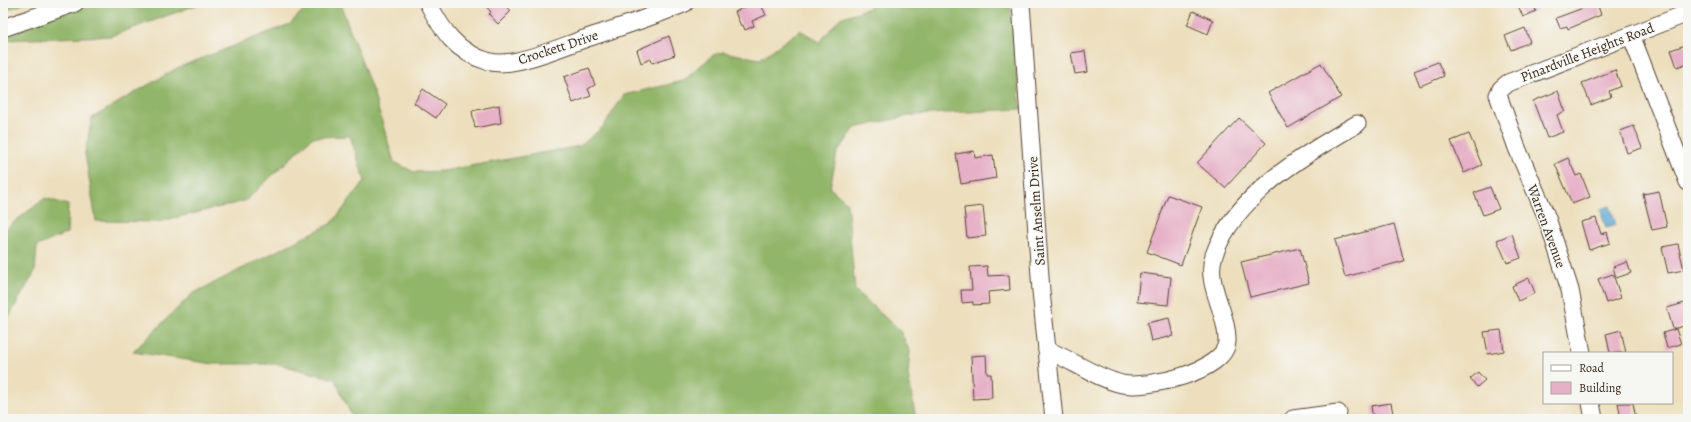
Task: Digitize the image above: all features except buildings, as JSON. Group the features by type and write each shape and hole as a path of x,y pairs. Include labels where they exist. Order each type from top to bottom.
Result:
{"street":[{"path":"3,28 75,3"},
{"name":"Crockett Drive","path":"428,3 444,30 461,49 474,57 489,62 502,63 519,61 550,51 685,3"},
{"name":"Saint Anselm Drive","path":"1021,3 1039,261 1054,419"},
{"name":"Pinardville Heights Road","path":"1500,102 1498,95 1501,89 1508,83 1688,13"},
{"path":"1631,35 1688,182"},
{"name":"Warren Avenue","path":"1500,102 1547,218 1570,290 1582,352"},
{"path":"1047,350 1067,358 1107,379 1131,386 1166,380 1198,371 1213,362 1221,355 1227,342 1224,322 1213,282 1212,268 1214,256 1228,228 1257,194 1293,163 1357,124"},
{"path":"1591,404 1594,419"},
{"path":"1293,419 1312,418 1338,413"}],"green space":[{"path":"3,3 26,3 3,11"},
{"path":"75,3 202,3 111,36 3,40 3,28"},
{"path":"310,3 340,3 374,95 394,162 414,172 443,171 580,146 603,127 624,95 683,81 713,55 723,52 760,59 800,30 820,42 840,18 869,8 873,3 1010,3 1021,109 913,115 855,128 837,153 830,188 847,203 855,290 900,331 910,351 908,374 916,419 353,419 335,379 278,364 214,364 133,352 192,294 332,223 365,181 350,136 313,137 245,201 158,222 96,221 85,153 92,118 177,68 290,24"},
{"path":"45,198 68,205 67,233 37,246 35,271 6,322 3,322 3,231"}],"water":[{"path":"1610,206 1616,225 1606,228 1600,209"}]}
